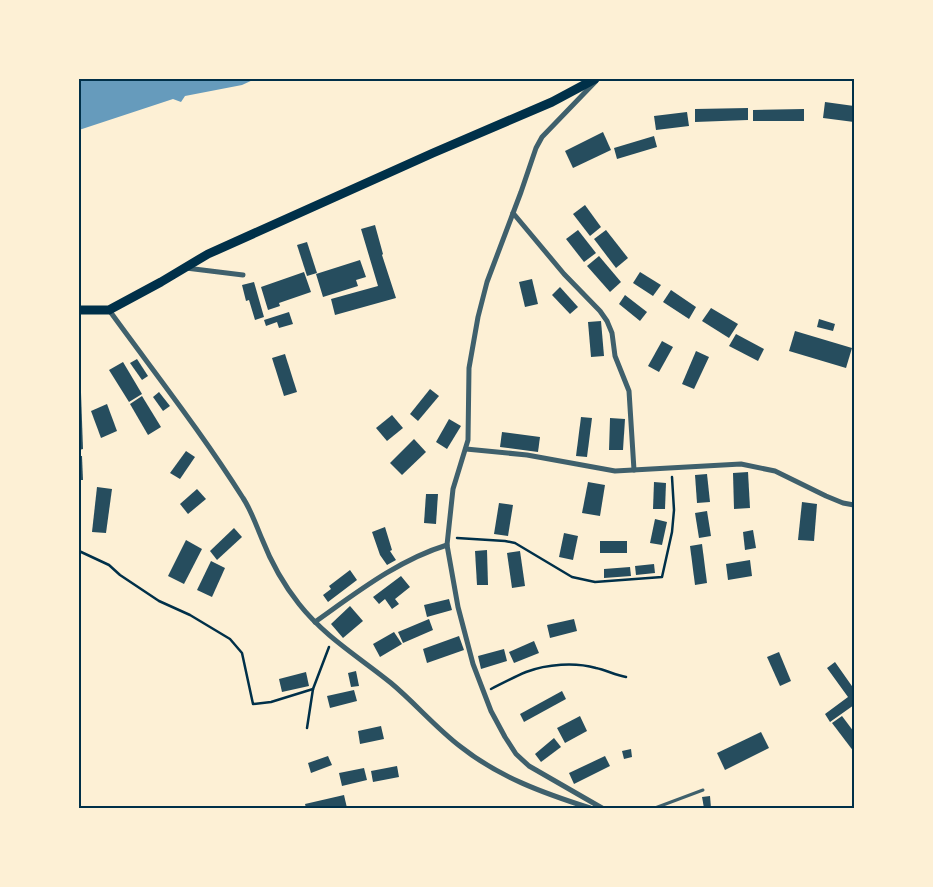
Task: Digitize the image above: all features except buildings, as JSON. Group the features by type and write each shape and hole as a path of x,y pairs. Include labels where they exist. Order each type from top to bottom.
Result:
{"main road":[{"path":"79,310 109,310 208,254 552,102 597,79"}],"street":[{"path":"597,79 542,137 536,148 487,282 468,368 469,425 466,449 459,465 453,489 447,545 458,607 473,664 498,725 516,754 529,766 602,808"},
{"path":"513,213 564,274 600,311 607,321 612,333 615,356 629,391 634,470"},
{"path":"185,268 243,275"},
{"path":"109,310 179,405 240,493 266,550 288,590 315,622 332,639 391,683 460,747 500,774 519,783 590,808"},
{"path":"466,449 526,455 615,471 741,464 758,466 775,471 826,496 854,505"},
{"path":"315,622 374,580 428,550 447,545"}],"lane":[{"path":"655,808 703,790"}],"path":[{"path":"448,537 486,539 515,544 572,577 595,582 662,577 674,510 672,468"},
{"path":"79,551 109,565 159,601 190,615 230,639 242,653 253,704 271,702 313,689"},
{"path":"307,728 313,689 332,639"},
{"path":"484,692 528,671 563,665 581,665 598,668 611,674 626,677"}],"water":[{"path":"79,79 255,79 242,85 185,96 181,102 173,99 79,130"}]}
